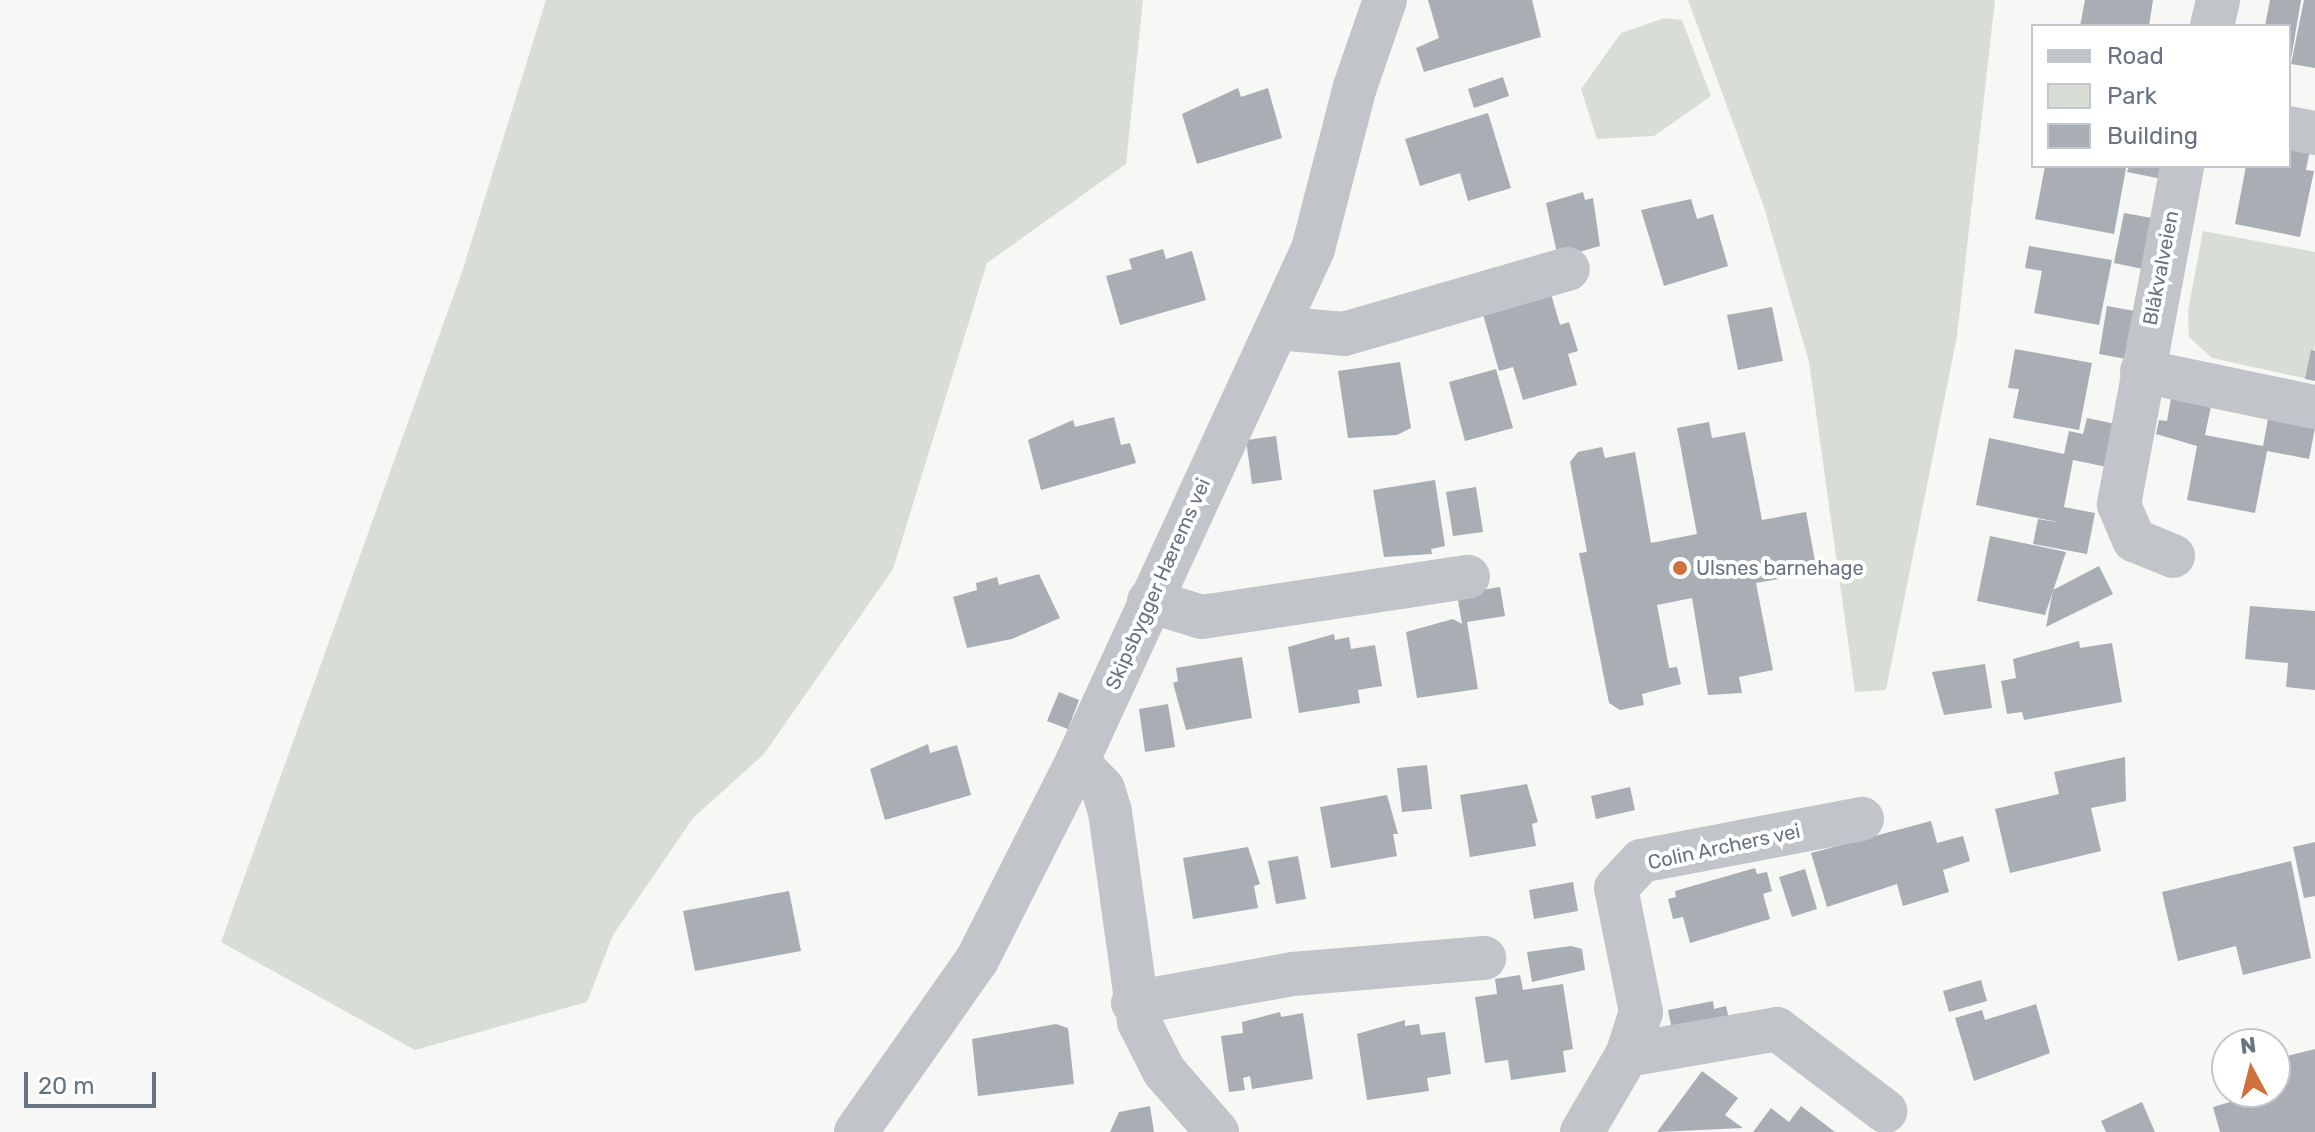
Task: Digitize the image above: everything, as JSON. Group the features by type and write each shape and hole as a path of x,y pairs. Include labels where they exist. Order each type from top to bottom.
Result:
{"street":[{"name":"Skipsbygger Hærems vei","path":"856,1132 977,960 1077,762 1277,328 1322,222 1355,87 1385,0"},
{"path":"2212,24 2218,0"},
{"path":"2291,128 2315,133"},
{"name":"Blåkvalveien","path":"2173,556 2134,540 2119,504 2182,168"},
{"path":"1277,328 1344,334 1568,269"},
{"path":"2142,371 2315,407"},
{"path":"1149,601 1202,617 1468,577"},
{"path":"1077,762 1103,789 1110,812 1133,1003 1153,1055 1217,1132"},
{"name":"Colin Archers vei","path":"1582,1132 1627,1055 1641,1012 1616,888 1641,861 1862,819"},
{"path":"1133,1003 1293,974 1484,958"},
{"path":"1627,1055 1777,1029 1885,1111"}],"green space":[{"path":"546,0 1143,0 1126,164 987,263 893,569 764,754 693,818 613,935 587,1002 415,1050 221,942 462,272"},
{"path":"1688,0 1995,0 1957,336 1886,690 1855,692 1809,362 1764,207"},
{"path":"1664,18 1682,20 1711,96 1654,136 1597,139 1581,89 1621,33"},
{"path":"2203,231 2315,252 2315,345 2308,379 2212,358 2189,337 2188,311"}],"building":[{"path":"1428,0 1532,0 1541,37 1424,72 1416,48 1439,38"},
{"path":"2085,0 2153,0 2149,24 2080,24"},
{"path":"2270,0 2301,0 2291,59 2291,24 2265,24"},
{"path":"2304,0 2315,0 2315,68 2291,64"},
{"path":"1503,77 1509,96 1474,108 1468,89"},
{"path":"1238,88 1241,97 1268,88 1282,138 1197,164 1182,114"},
{"path":"1488,113 1511,188 1468,201 1460,173 1420,186 1405,139"},
{"path":"2291,145 2310,150 2306,170 2314,171 2300,237 2235,224 2246,168 2291,168"},
{"path":"2045,168 2126,168 2114,234 2035,219"},
{"path":"2128,168 2165,168 2162,179 2127,172"},
{"path":"1583,192 1585,200 1593,198 1600,246 1558,258 1546,203"},
{"path":"1691,199 1697,219 1713,214 1728,266 1664,286 1641,210"},
{"path":"2124,213 2152,218 2143,269 2114,263"},
{"path":"2029,246 2112,260 2099,325 2034,313 2042,271 2025,268"},
{"path":"1163,249 1166,259 1192,251 1206,300 1120,325 1106,276 1132,269 1129,259"},
{"path":"1551,294 1560,325 1569,322 1578,351 1568,354 1577,385 1523,400 1513,367 1499,371 1481,307"},
{"path":"2107,306 2135,311 2126,359 2099,354"},
{"path":"1772,307 1783,361 1738,370 1727,315"},
{"path":"2015,349 2092,363 2079,430 2013,418 2019,389 2008,388"},
{"path":"2311,350 2315,351 2315,381 2305,379"},
{"path":"1400,362 1411,428 1397,435 1348,438 1338,371"},
{"path":"1496,369 1513,428 1465,441 1449,382"},
{"path":"2171,398 2211,406 2205,435 2263,446 2268,419 2315,428 2309,459 2267,451 2255,513 2187,500 2197,446 2156,434 2159,420 2167,421"},
{"path":"1114,417 1121,445 1130,443 1136,463 1041,490 1028,440 1073,420 1075,427"},
{"path":"2087,418 2116,424 2107,467 2073,460 2064,507 2095,513 2087,554 2033,544 2038,519 2062,523 1976,505 1989,438 2064,454 2069,431 2083,434"},
{"path":"1709,422 1712,438 1745,432 1762,520 1806,512 1817,572 1756,583 1773,670 1739,677 1742,693 1708,695 1692,598 1657,605 1669,668 1677,667 1681,684 1642,694 1644,705 1620,710 1609,703 1579,553 1587,552 1570,462 1578,452 1602,447 1605,458 1635,452 1651,543 1697,534 1677,428"},
{"path":"1276,436 1282,480 1252,484 1246,440"},
{"path":"1435,480 1445,546 1431,549 1432,554 1384,557 1373,490"},
{"path":"1476,487 1483,532 1453,536 1446,492"},
{"path":"1990,536 2066,552 2045,615 1977,601"},
{"path":"2099,566 2113,594 2046,627 2053,590"},
{"path":"1039,574 1060,618 1012,639 967,648 953,597 977,590 976,583 997,577 999,585"},
{"path":"1500,587 1505,616 1467,622 1478,689 1417,698 1406,632 1453,619 1462,624 1457,594"},
{"path":"2250,606 2315,611 2315,690 2286,687 2288,663 2245,659"},
{"path":"1334,634 1335,640 1349,637 1351,649 1375,645 1382,686 1358,690 1360,703 1299,713 1288,647"},
{"path":"2079,641 2080,648 2112,643 2122,702 2024,720 2022,712 2007,714 2001,681 2016,678 2013,659"},
{"path":"1242,657 1252,718 1186,730 1173,683 1178,681 1176,668"},
{"path":"1985,664 1992,708 1944,715 1932,672"},
{"path":"1059,692 1079,700 1068,729 1047,721"},
{"path":"1168,704 1175,747 1145,752 1139,709"},
{"path":"928,744 930,753 957,745 971,795 885,820 870,769"},
{"path":"2125,757 2126,801 2091,808 2101,851 2010,873 1995,809 2059,794 2054,772"},
{"path":"1427,765 1432,809 1402,812 1397,768"},
{"path":"1527,784 1538,822 1532,824 1536,846 1470,857 1460,795"},
{"path":"1630,787 1635,810 1596,819 1591,796"},
{"path":"1387,795 1398,834 1393,834 1397,856 1331,868 1320,807"},
{"path":"1931,821 1937,843 1963,836 1970,861 1943,870 1949,892 1903,906 1897,884 1827,907 1811,853"},
{"path":"2315,842 2315,896 2304,898 2293,847"},
{"path":"1248,847 1260,884 1254,886 1258,908 1193,919 1183,858"},
{"path":"1298,856 1306,899 1276,904 1268,861"},
{"path":"2291,861 2311,958 2243,975 2236,946 2178,961 2162,892"},
{"path":"1755,868 1757,874 1767,872 1772,891 1763,894 1770,919 1690,943 1683,917 1673,919 1668,899 1676,897 1675,891"},
{"path":"1805,869 1817,909 1792,917 1779,877"},
{"path":"1573,882 1578,911 1534,919 1529,890"},
{"path":"789,891 801,951 695,971 683,911"},
{"path":"1571,946 1582,949 1585,970 1532,982 1527,952"},
{"path":"1520,975 1523,990 1563,984 1573,1049 1563,1051 1566,1072 1511,1080 1508,1060 1485,1063 1475,997 1497,994 1495,979"},
{"path":"1981,980 1987,1001 1949,1012 1943,991"},
{"path":"1713,1001 1714,1009 1726,1006 1730,1023 1673,1035 1668,1010"},
{"path":"2036,1004 2050,1053 1974,1081 1955,1018 1982,1010 1985,1020"},
{"path":"1280,1012 1281,1017 1303,1013 1313,1079 1252,1089 1250,1076 1243,1078 1245,1090 1229,1092 1221,1036 1243,1033 1242,1022"},
{"path":"1405,1020 1405,1026 1419,1024 1421,1035 1445,1032 1451,1074 1427,1078 1429,1091 1367,1100 1357,1034"},
{"path":"1056,1024 1068,1028 1074,1084 978,1096 972,1039"},
{"path":"2315,1049 2315,1132 2220,1132 2213,1108 2291,1108 2291,1055"},
{"path":"1702,1071 1738,1098 1725,1115 1743,1128 1657,1132"},
{"path":"2142,1102 2155,1132 2106,1132 2101,1121"},
{"path":"1150,1106 1154,1132 1110,1132 1119,1112"},
{"path":"1801,1106 1835,1132 1753,1132 1771,1108 1789,1122"}],"place":[{"name":"Ulsnes barnehage","path":"1680,568"}]}
